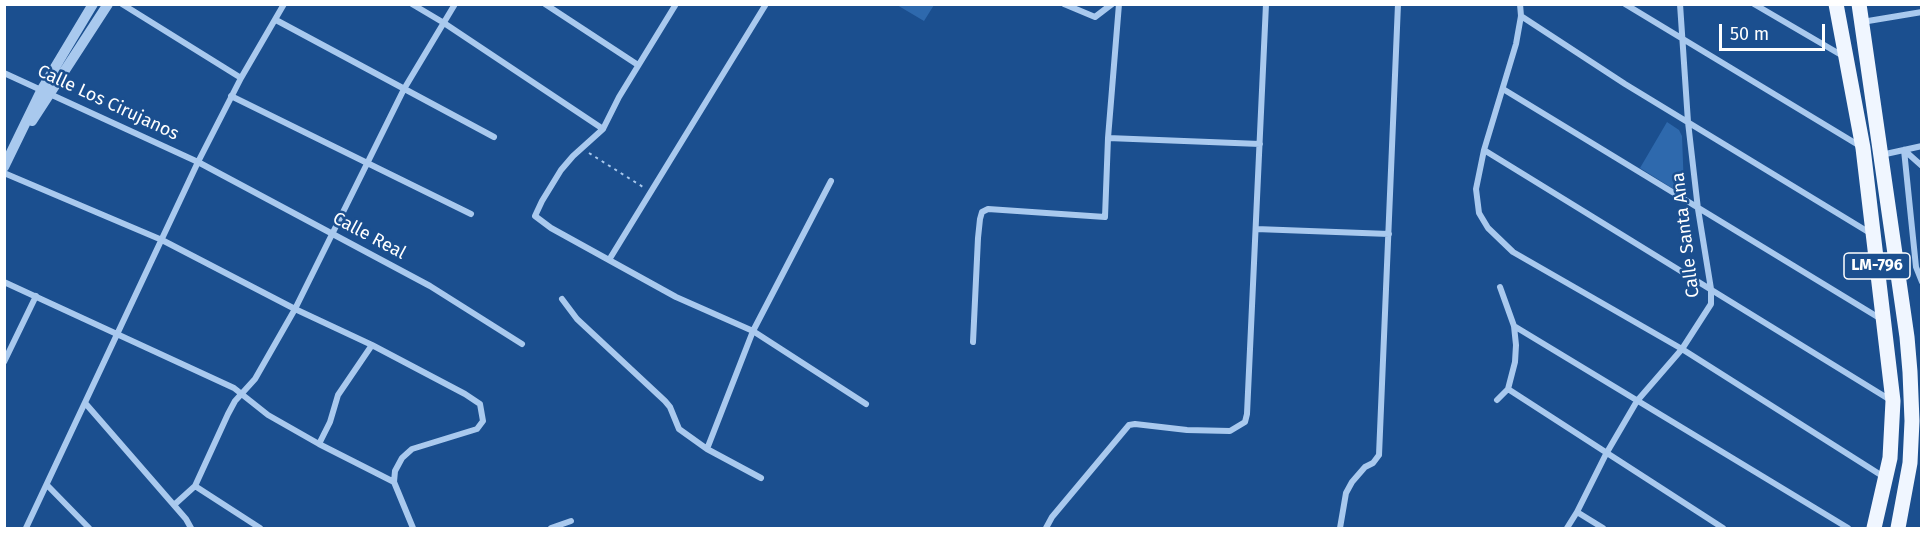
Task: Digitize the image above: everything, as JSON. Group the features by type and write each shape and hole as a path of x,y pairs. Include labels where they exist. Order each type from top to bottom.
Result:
{"main road":[{"name":"LM-796","path":"1836,4 1863,148 1893,401 1893,436 1887,478 1874,528"},
{"name":"LM-796","path":"1859,4 1907,337 1911,388 1910,463 1898,528"}],"street":[{"path":"4,167 93,4"},
{"path":"46,91 108,4"},
{"path":"122,4 241,78"},
{"path":"26,528 198,162 231,96 284,4"},
{"path":"412,4 444,22 603,129"},
{"path":"174,505 195,486 228,414 255,379 294,309 404,89 455,4"},
{"path":"545,4 638,65"},
{"path":"676,4 638,65 603,129 561,170 535,216 551,228 692,305 753,331 866,404"},
{"path":"609,260 766,4"},
{"path":"1064,4 1095,17 1112,4"},
{"path":"973,342 979,229 982,212 988,209 1105,217 1108,138 1119,4"},
{"path":"1046,528 1052,517 1129,425 1187,430 1230,430 1245,422 1266,4"},
{"path":"1340,528 1349,488 1365,467 1373,463 1378,455 1398,4"},
{"path":"1520,4 1521,16 1516,44 1484,150 1476,189 1479,213 1488,228 1513,252 1682,349 1887,478"},
{"path":"1624,4 1863,148"},
{"name":"Calle Santa Ana","path":"1567,528 1637,401 1682,349 1711,304 1711,289 1698,209 1688,122 1680,4"},
{"path":"1754,4 1846,57"},
{"path":"1861,22 1922,12"},
{"path":"1521,16 1873,235"},
{"path":"276,20 494,137"},
{"name":"Calle Los Cirujanos","path":"4,73 198,162"},
{"path":"1503,89 1884,321"},
{"path":"231,96 471,214"},
{"path":"1108,138 1260,144"},
{"path":"1880,155 1922,146"},
{"path":"1484,150 1893,401"},
{"path":"1904,150 1922,166"},
{"path":"1904,150 1916,267 1922,282"},
{"name":"Calle Real","path":"198,162 430,286 522,344"},
{"path":"4,173 162,240 294,309 372,345 480,404 483,421 477,429 412,449 398,464 394,482 413,528"},
{"path":"707,449 753,331 831,181"},
{"path":"1256,229 1389,234"},
{"path":"4,282 118,333 243,394 268,415 318,444 394,482"},
{"path":"1497,400 1508,389 1515,362 1514,326 1500,286"},
{"path":"4,362 36,296"},
{"path":"562,299 577,319 665,400 679,429 707,449 761,478"},
{"path":"1514,326 1848,528"},
{"path":"318,444 330,422 338,395 372,345"},
{"path":"1508,389 1723,528"},
{"path":"86,404 186,519 190,528"},
{"path":"47,485 89,528"},
{"path":"195,486 260,528"},
{"path":"1577,512 1603,528"},
{"path":"551,528 571,522"}],"path":[{"path":"589,154 640,186"}],"shaded area":[{"path":"934,4 924,21 897,5"},
{"path":"1667,122 1679,130 1682,136 1684,189 1680,193 1640,168"}]}
